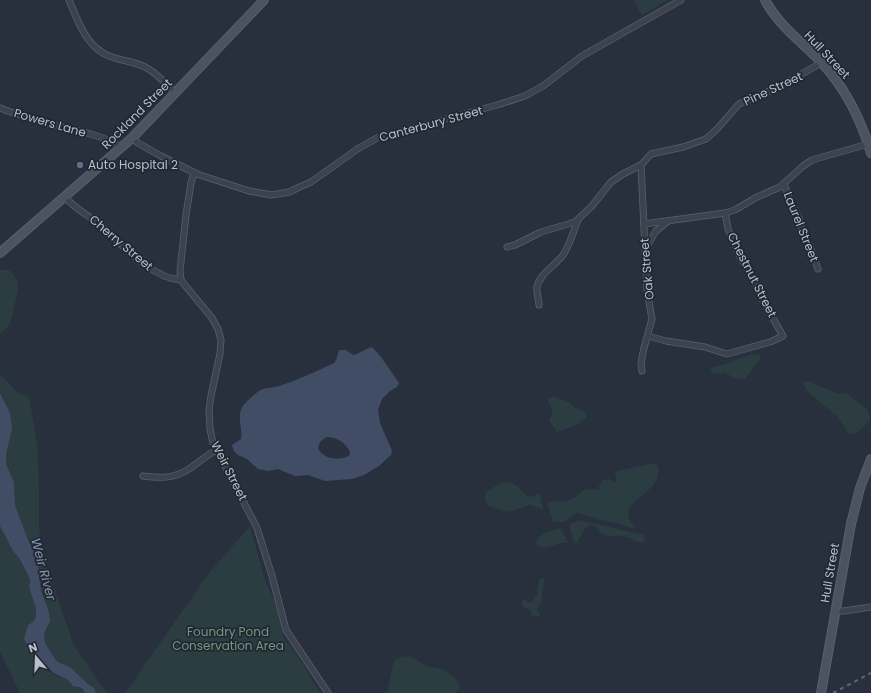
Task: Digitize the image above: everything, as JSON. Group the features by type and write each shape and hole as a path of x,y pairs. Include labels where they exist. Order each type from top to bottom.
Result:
{"main road":[{"name":"Hull Street","path":"765,0 781,23 832,75 848,99 859,120 871,154"},
{"name":"Rockland Street","path":"0,253 132,138 260,1"},
{"name":"Hull Street","path":"821,693 855,504 871,459"}],"street":[{"path":"69,0 85,34 96,48 112,58 145,67 154,73 175,93"},
{"name":"Canterbury Street","path":"132,138 138,143 194,173 217,182 262,194 276,195 289,192 316,179 359,148 377,138 502,104 530,94 588,52 681,0"},
{"name":"Pine Street","path":"506,247 515,245 541,232 578,220 592,206 611,182 641,165 649,156 654,153 683,147 706,139 739,104 776,89 814,69 821,63"},
{"name":"Powers Lane","path":"0,108 29,118 99,137 118,145 121,148"},
{"path":"644,224 724,213 734,210 784,184 802,166 812,160 868,144"},
{"name":"Oak Street","path":"641,165 647,294 652,319 641,360 642,371"},
{"path":"181,280 180,271 184,230 191,182 194,173"},
{"name":"Laurel Street","path":"784,184 790,201 799,218 803,235 810,247 818,269"},
{"name":"Cherry Street","path":"65,197 98,223 151,269 172,279 181,280"},
{"name":"Chestnut Street","path":"648,336 666,341 705,347 726,354 760,345 784,336 762,301 755,282 741,259 728,229 724,213"},
{"path":"539,306 536,290 539,281 546,271 560,259 566,251 578,220"},
{"path":"644,250 656,231 669,220"},
{"name":"Weir Street","path":"181,280 212,318 220,335 221,349 211,396 209,416 210,433 216,450 257,528 272,576 286,630 328,693"},
{"path":"144,476 167,478 179,475 216,450"},
{"path":"836,610 844,611 871,607"}],"green space":[{"path":"633,0 668,0 642,15"},
{"path":"0,270 9,270 13,274 17,281 18,290 10,323 4,331 0,333"},
{"path":"753,354 760,355 761,358 745,379 737,379 725,372 719,374 713,373 710,370 713,367 730,363"},
{"path":"2,376 17,392 29,397 37,444 39,529 44,559 74,646 107,693 96,693 94,688 70,667 60,663 45,643 44,633 47,627 49,612 41,591 40,574 36,556 28,540 15,505 14,482 6,464 6,455 9,443 10,413 0,393 0,377"},
{"path":"808,381 836,393 850,396 866,408 870,419 864,427 855,433 849,434 838,417 808,392 802,382"},
{"path":"554,397 569,402 571,405 584,412 587,417 579,424 557,432 549,420 553,412 548,401 549,398"},
{"path":"655,463 659,469 655,482 650,489 636,500 628,513 630,520 637,529 577,513 564,522 553,521 547,503 552,501 571,500 583,491 587,490 599,490 599,486 603,480 610,479 613,482 617,480 615,472 617,471"},
{"path":"503,482 512,483 518,486 529,497 540,493 543,510 530,505 508,512 488,506 485,500 485,494"},
{"path":"579,520 644,535 645,541 641,543 621,536 605,535 595,526 590,525 584,530 577,543 574,543 569,525"},
{"path":"0,526 30,580 29,587 36,609 36,615 34,621 28,625 24,639 36,658 48,670 66,679 73,686 82,688 85,693 20,693 0,652"},
{"name":"Foundry Pond Conservation Area","path":"250,526 264,577 276,605 284,639 296,653 320,693 125,693 209,573"},
{"path":"560,528 568,543 558,544 546,548 537,545 536,541 544,533"},
{"path":"543,578 545,580 541,596 542,601 537,609 541,617 533,616 530,610 523,607 522,601 525,599 529,603 533,602 534,598 537,596 539,580"},
{"path":"411,656 426,666 442,669 451,675 459,683 459,689 454,693 387,693 394,662 398,658"}],"water":[{"path":"372,347 381,357 399,383 397,387 390,391 382,399 378,410 380,423 392,451 391,455 379,466 364,475 352,479 325,481 308,475 295,476 278,469 269,471 258,469 247,459 238,455 234,451 232,445 241,439 241,410 243,406 258,392 295,380 334,363 339,350 346,350 353,355","holes":["326,437 330,437 343,443 350,452 349,456 336,459 323,455 318,448 320,442"]},
{"path":"0,393 10,413 12,429 6,455 6,464 14,482 15,505 28,540 36,556 40,574 41,591 49,612 50,621 44,633 45,643 56,660 70,667 94,688 96,693 85,693 82,688 73,686 68,680 52,672 42,664 30,650 24,639 28,625 34,621 36,609 29,587 30,580 27,573 0,526"}],"railway":[{"path":"833,693 871,673"}],"place":[{"name":"Auto Hospital 2","path":"80,165"}],"water label":[{"name":"Weir River","path":"44,569"}]}
